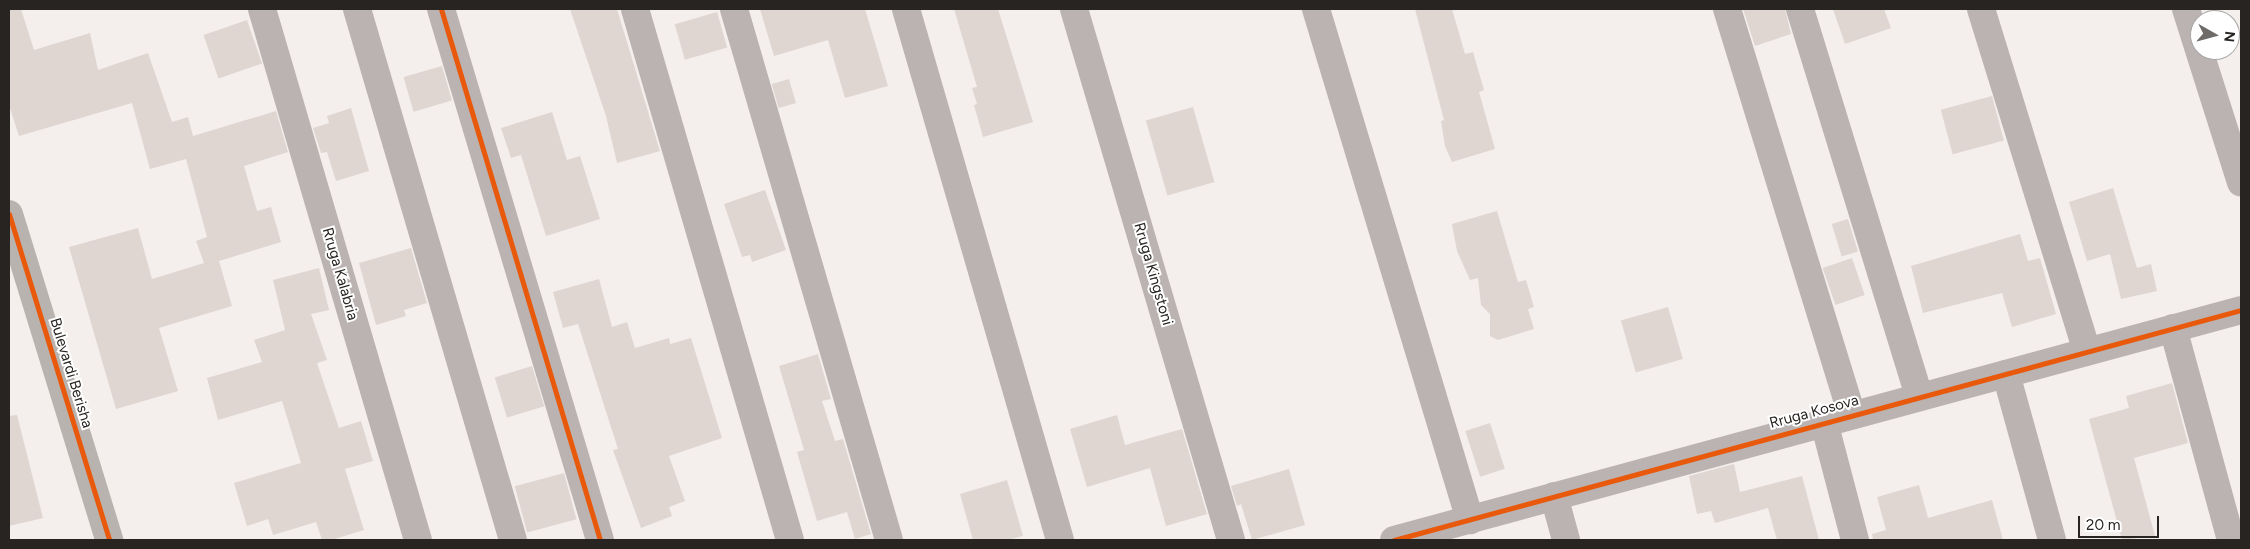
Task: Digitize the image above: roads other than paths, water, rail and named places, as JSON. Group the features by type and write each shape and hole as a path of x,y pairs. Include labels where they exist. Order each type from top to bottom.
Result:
{"main road":[{"name":"Bulevardi Berisha","path":"9,214 109,540"}],"street":[{"name":"Rruga Kalabria","path":"262,9 418,540"},
{"path":"357,9 513,540"},
{"path":"441,9 600,540"},
{"path":"635,9 790,540"},
{"path":"734,9 889,540"},
{"path":"906,9 1060,540"},
{"name":"Rruga Kingstoni","path":"1074,9 1232,540"},
{"path":"1316,9 1470,520"},
{"path":"1727,9 1852,415"},
{"path":"1800,9 1920,396"},
{"path":"1981,9 2087,351"},
{"path":"2186,9 2241,182"},
{"name":"Rruga Kosova","path":"1394,540 2241,310"},
{"path":"2173,328 2231,540"},
{"path":"2006,374 2052,540"},
{"path":"1824,422 1855,540"},
{"path":"1554,496 1566,540"}]}
